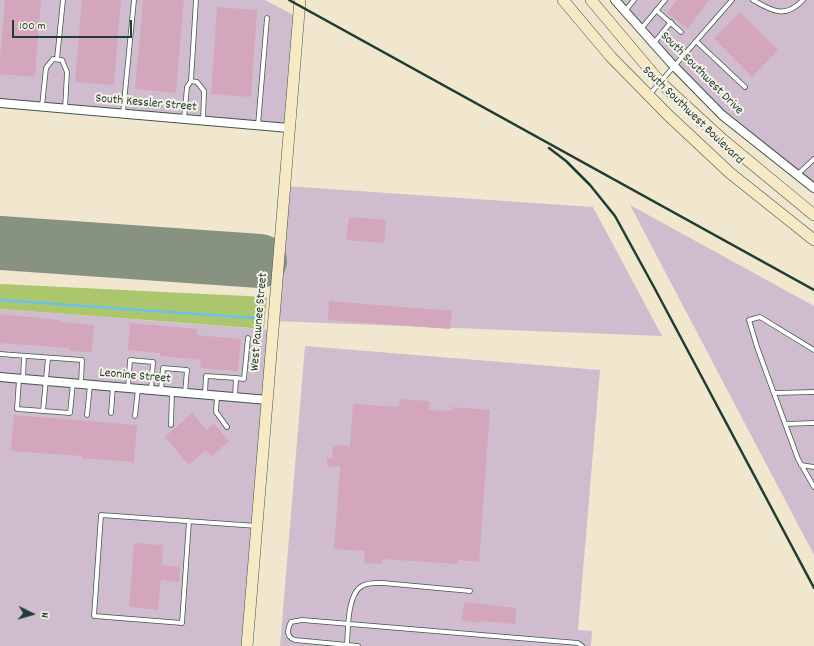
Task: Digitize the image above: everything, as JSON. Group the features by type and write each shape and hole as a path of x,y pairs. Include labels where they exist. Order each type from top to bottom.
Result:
{"main road":[{"name":"West Pawnee Street","path":"247,646 300,0"},
{"name":"South Southwest Boulevard","path":"564,0 611,57 648,95 730,173 814,240"},
{"name":"South Southwest Boulevard","path":"591,0 660,82 722,139 814,215"}],"street":[{"name":"South Southwest Drive","path":"615,0 674,66 722,115 814,188"},
{"name":"South Kessler Street","path":"0,103 289,128"},
{"name":"Leonine Street","path":"0,377 268,400"}],"lane":[{"path":"57,60 63,0"},
{"path":"123,114 134,0"},
{"path":"184,119 187,88 191,81 196,0"},
{"path":"625,11 634,0"},
{"path":"641,29 664,0"},
{"path":"648,95 732,0"},
{"path":"753,0 773,10 783,12 795,8 803,0"},
{"path":"656,10 682,32"},
{"path":"258,125 267,18"},
{"path":"654,43 671,22"},
{"path":"696,41 745,87"},
{"path":"42,107 46,68 53,59 62,60 67,72 65,109"},
{"path":"191,81 198,82 204,92 203,121"},
{"path":"798,174 814,158"},
{"path":"814,350 760,317 749,320 757,347 798,459 814,487"},
{"path":"205,395 206,376 244,379 248,338"},
{"path":"0,354 82,360 70,414 17,409 24,356"},
{"path":"43,411 48,358"},
{"path":"128,388 130,360 153,362 151,390"},
{"path":"161,391 163,368 187,370 185,393"},
{"path":"235,397 236,378"},
{"path":"87,415 90,385"},
{"path":"111,413 113,387"},
{"path":"135,416 138,389"},
{"path":"170,425 172,392"},
{"path":"774,393 814,392"},
{"path":"218,396 216,412 227,426"},
{"path":"785,424 814,423"},
{"path":"801,465 814,466"},
{"path":"189,521 182,622 94,616 101,515 189,521 257,526"},
{"path":"347,646 353,597 360,587 370,583 383,583 470,591"},
{"path":"358,646 290,639 288,627 290,622 302,620 578,643 582,646"}],"shaded area":[{"path":"0,0 265,0 299,18 289,128 0,103"},
{"path":"619,0 814,0 814,188 722,115"},
{"path":"285,186 593,207 662,336 274,321"},
{"path":"630,205 814,306 814,555"},
{"path":"0,309 273,330 247,646 0,646"},
{"path":"305,346 600,370 578,630 592,631 591,646 280,646"}],"green space":[{"path":"0,284 267,297 264,329 0,309"}],"building":[{"path":"5,0 41,0 35,77 0,74"},
{"path":"82,0 121,0 114,85 75,82"},
{"path":"143,0 184,0 176,93 135,89"},
{"path":"677,0 709,0 688,29 667,13"},
{"path":"217,7 257,10 251,97 211,94"},
{"path":"740,12 778,50 752,77 714,38"},
{"path":"349,217 386,220 384,243 346,240"},
{"path":"329,301 452,311 450,329 328,320"},
{"path":"0,314 94,325 92,352 69,351 69,348 0,343"},
{"path":"130,323 197,329 196,335 241,339 238,371 200,368 201,360 160,356 160,353 128,350"},
{"path":"400,399 429,401 429,410 452,411 452,407 490,410 479,562 458,560 458,564 382,559 382,564 364,563 365,551 334,549 340,467 327,466 327,458 332,459 333,445 350,446 353,404 399,407"},
{"path":"192,413 207,430 214,424 229,441 211,457 206,450 189,465 165,437"},
{"path":"14,415 137,425 134,462 82,458 82,456 11,451"},
{"path":"134,543 163,545 162,565 180,567 179,582 161,580 158,610 129,607"},
{"path":"464,602 516,608 515,624 462,621"}],"waterway":[{"path":"0,300 254,318"}],"runway":[{"path":"0,243 260,261"}],"railway":[{"path":"289,0 814,290"},
{"path":"549,148 566,161 590,185 615,216 814,588"}]}
